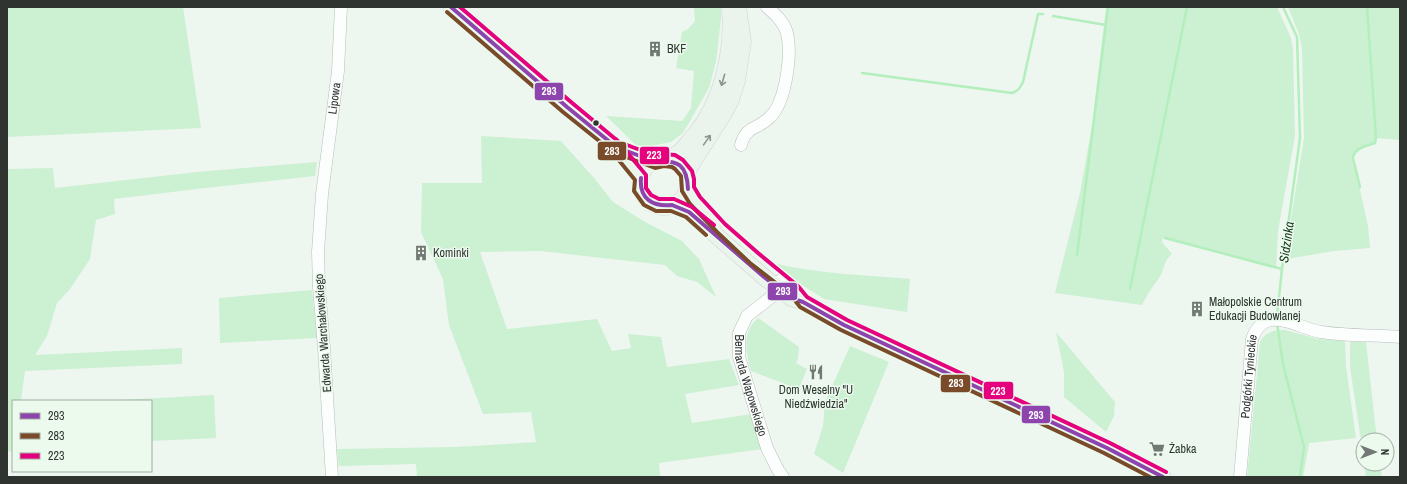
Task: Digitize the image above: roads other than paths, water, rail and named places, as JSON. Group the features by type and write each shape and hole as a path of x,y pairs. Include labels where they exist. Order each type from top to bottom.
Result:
{"main road":[{"path":"451,7 567,107 616,147 641,178"},
{"path":"738,8 724,77 718,97 700,128 684,148 678,153 650,164 646,168 641,178 640,189 647,200 658,205 672,205 689,212 736,247 779,284 794,290 804,302 844,326 1107,448 1163,477"},
{"path":"686,172 731,100 737,81 743,42 738,8"},
{"path":"616,147 660,161 679,164 686,172 688,190 695,201 736,247"},
{"path":"672,205 681,199 688,190"}],"street":[{"name":"Lipowa","path":"322,190 337,78 341,7"},
{"path":"741,145 742,137 750,129 760,125 770,118 780,104 784,84 790,52 787,32 777,15 767,7"},
{"name":"Edwarda Warchałowskiego","path":"322,190 319,223 319,281 332,477"},
{"name":"Bernarda Wapowskiego","path":"779,284 770,298 747,316 739,333 738,357 768,448 778,470 783,477"},
{"name":"Podgórki Tynieckie","path":"1240,477 1252,339 1260,325 1269,320 1283,321 1323,332 1400,337"}],"waterway":[{"path":"1077,255 1108,7"},
{"path":"1130,289 1187,7"},
{"name":"Sidzinka","path":"1277,316 1300,138 1297,37 1283,7"},
{"path":"1360,187 1353,158 1358,150 1375,143 1376,138 1367,7"},
{"path":"862,73 1012,93 1019,89 1023,82 1038,14 1043,14"},
{"path":"1053,16 1106,25"},
{"path":"1165,238 1282,269"},
{"name":"Sidzinka","path":"1277,323 1283,364 1304,447 1300,477"}],"place":[{"name":"BKF","path":"655,49"},
{"name":"Kominki","path":"421,253"},
{"name":"Małopolskie Centrum Edukacji Budowlanej","path":"1197,309"},
{"name":"Dom Weselny \"U Niedźwiedzia\"","path":"816,372"},
{"name":"Żabka","path":"1157,449"}]}
